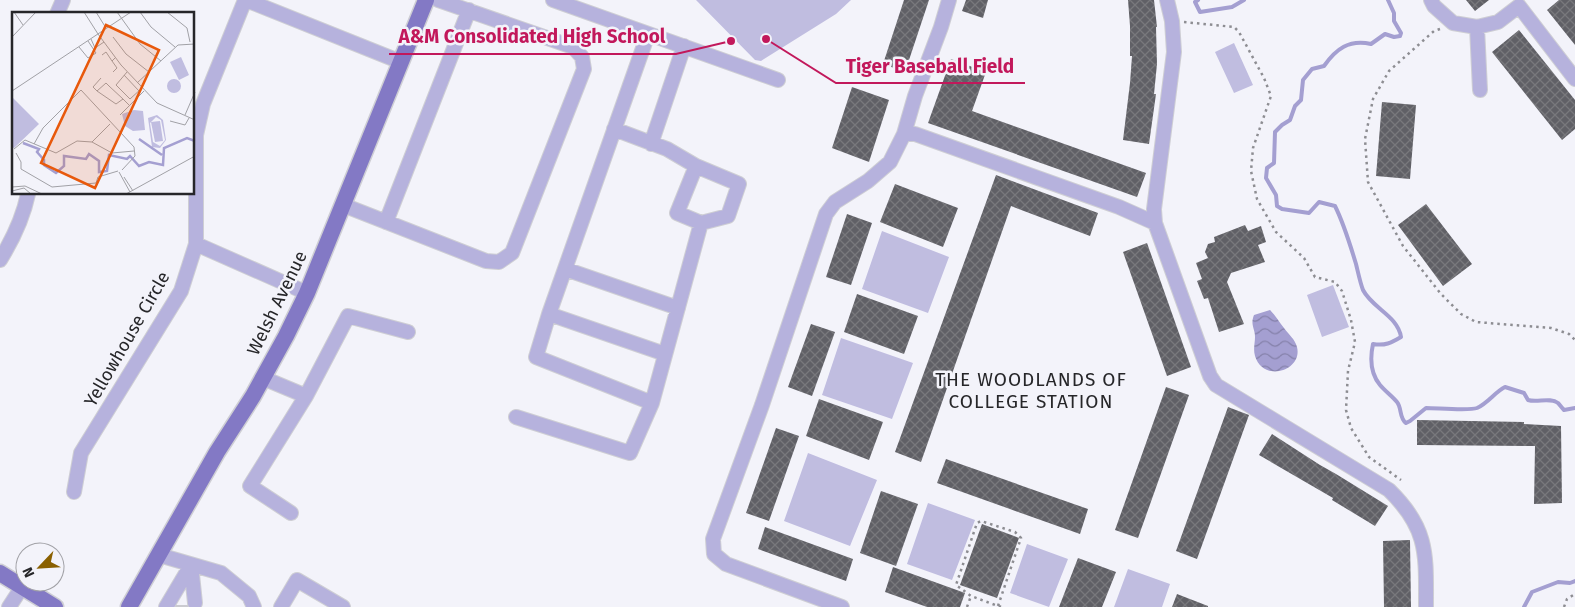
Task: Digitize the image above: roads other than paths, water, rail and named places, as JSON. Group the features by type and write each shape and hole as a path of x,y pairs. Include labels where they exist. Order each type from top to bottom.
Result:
{"main road":[{"name":"Welsh Avenue","path":"129,607 217,452 253,396 286,336 307,293 426,0"},
{"path":"0,573 15,582"},
{"path":"31,592 55,607"}],"street":[{"path":"58,12 63,0"},
{"path":"246,0 401,62"},
{"name":"Yellowhouse Circle","path":"74,492 81,453 181,291 196,244 196,135 203,104 246,0"},
{"path":"343,205 486,261 499,262 512,253 584,69 582,58 573,47 438,0"},
{"path":"553,0 778,80"},
{"path":"842,607 726,564 714,554 713,538 762,405 826,214 835,202 868,181 890,162 904,134 915,96 941,28 949,0"},
{"path":"1167,0 1172,21 1174,52 1154,209 1154,223 1206,365 1216,385 1390,490 1404,504 1414,518 1424,546 1426,557 1426,607"},
{"path":"1431,0 1434,6 1453,23 1477,27 1498,22 1519,6 1575,79"},
{"path":"386,222 469,10"},
{"path":"1477,27 1480,90"},
{"path":"648,34 536,357 652,403"},
{"path":"650,144 684,46"},
{"path":"614,129 666,149 696,166 739,184 728,216 701,223 677,213 696,166"},
{"path":"904,134 915,134 1119,207 1154,223"},
{"path":"0,260 25,210 28,195"},
{"path":"516,417 630,454 652,403 701,223"},
{"path":"196,244 307,293"},
{"path":"565,270 678,308"},
{"path":"550,314 665,354"},
{"path":"291,513 250,486 306,396 348,316 408,332"},
{"path":"262,378 306,396"},
{"path":"159,555 221,573 250,596 254,607"},
{"path":"166,607 191,565"},
{"path":"191,565 195,603"},
{"path":"280,607 297,580 343,607"},
{"path":"177,589 181,606"},
{"path":"9,607 18,592"}],"water":[{"path":"1270,310 1297,347 1297,355 1294,362 1288,368 1281,371 1266,369 1259,364 1254,353 1255,337 1252,321 1254,315"}],"waterway":[{"path":"1198,0 1195,2 1200,12 1232,7 1244,0"},
{"path":"1388,0 1394,13 1394,21 1401,33 1400,36 1394,37 1385,34 1371,44 1350,44 1338,50 1324,66 1312,69 1303,80 1301,100 1295,106 1290,120 1275,132 1274,163 1267,168 1266,178 1276,195 1277,206 1282,209 1309,213 1319,202 1335,206 1349,242 1363,290 1372,302 1395,323 1399,330 1401,337 1384,344 1373,344 1371,355 1374,376 1397,402 1402,418 1406,423 1426,408 1477,408 1505,387 1524,393 1528,400 1555,401 1564,410 1575,408"},
{"path":"1524,607 1532,592 1558,582 1570,583 1575,581"}],"place":[{"name":"Tiger Baseball Field","path":"766,39"},
{"name":"A&M Consolidated High School","path":"731,41"}],"district":[{"name":"THE WOODLANDS OF COLLEGE STATION","path":"1031,390"}]}
